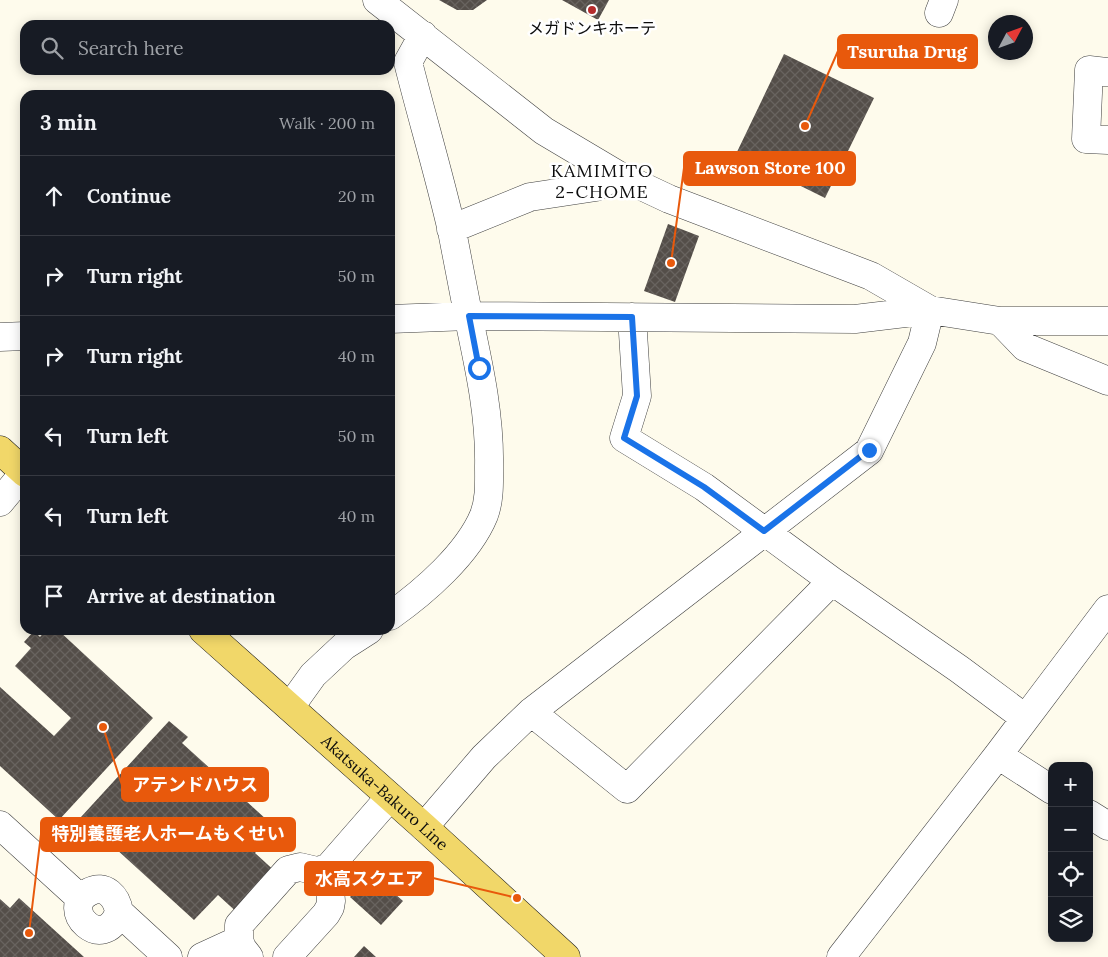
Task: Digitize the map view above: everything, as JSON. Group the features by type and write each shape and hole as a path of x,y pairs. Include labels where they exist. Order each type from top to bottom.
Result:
{"main road":[{"path":"0,450 20,468"},
{"name":"Akatsuka-Bakuro Line","path":"209,635 424,827 566,957"}],"street":[{"path":"377,0 544,131 618,175 669,199 871,276 930,310"},
{"path":"395,612 417,597 475,535 485,513 489,489 487,410 451,230 408,62 423,35"},
{"path":"1108,72 1089,70 1086,139 1108,140"},
{"path":"451,230 530,197 596,187 618,175"},
{"path":"424,827 484,757 531,712 869,450 922,343 930,310"},
{"path":"395,319 469,316 855,319 930,310 1000,321 1108,320"},
{"path":"632,317 637,396 624,438 704,487 832,581 1026,718"},
{"path":"1000,321 1025,347 1108,381"},
{"path":"0,337 20,336"},
{"path":"0,502 20,479"},
{"path":"531,712 627,789 832,581"},
{"path":"841,957 998,755 1108,609"},
{"path":"290,707 313,675 344,646 361,635"},
{"path":"998,755 1048,787"},
{"path":"202,957 244,949 240,925 288,870 300,867 317,870 328,868 390,797"},
{"path":"1093,817 1108,826"},
{"path":"0,825 81,898 93,890 103,890 112,894 118,902 119,912 168,957"},
{"path":"287,957 326,914 330,907 328,868"}],"building":[{"name":"メガドンキホーテ","path":"439,0 487,0 473,10 457,10"},
{"name":"メガドンキホーテ","path":"562,0 609,0 598,20"},
{"path":"784,54 874,98 825,198 736,154"},
{"path":"668,224 699,236 675,302 644,291"},
{"path":"30,635 38,635 40,637 42,635 63,635 153,718 59,820 0,766 0,687 54,736 71,718 15,666 31,648 24,642"},
{"path":"169,721 188,737 182,743 277,829 255,853 290,885 252,926 218,895 194,920 81,817"},
{"path":"372,874 403,901 381,925 350,897"},
{"path":"19,898 84,957 0,957 0,899 10,908"},
{"path":"364,946 376,957 354,957"}],"place":[{"name":"メガドンキホーテ","path":"592,10"},
{"name":"Tsuruha Drug","path":"805,126"},
{"name":"Lawson Store 100","path":"671,263"},
{"name":"アテンドハウス","path":"103,727"},
{"name":"水高スクエア","path":"517,898"},
{"name":"特別養護老人ホームもくせい","path":"29,933"}],"district":[{"name":"KAMIMITO 2-CHOME","path":"602,181"}],"route":[{"path":"479,368 469,316 632,317 637,396 624,438 704,487 764,531 869,450"}]}
